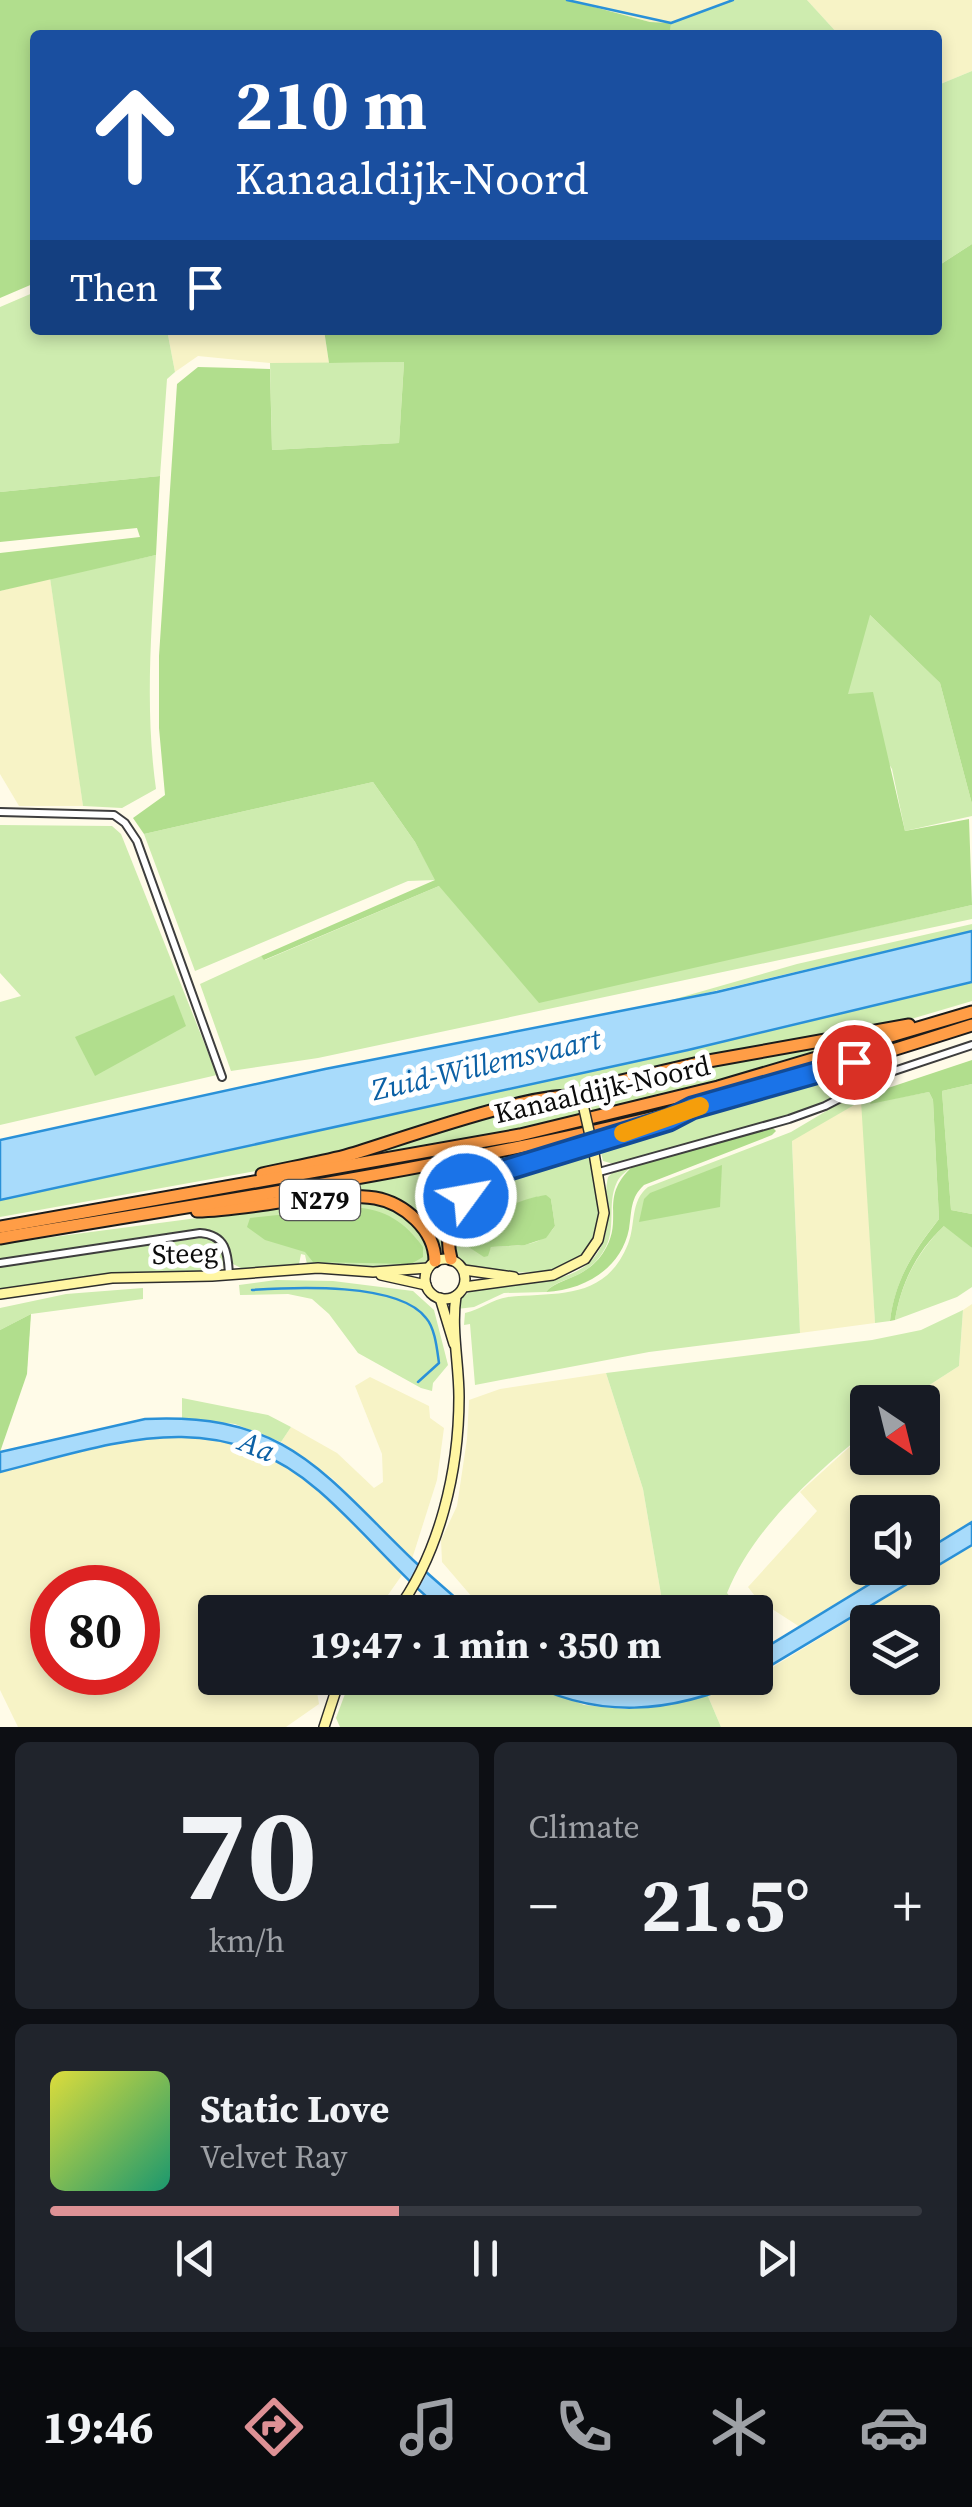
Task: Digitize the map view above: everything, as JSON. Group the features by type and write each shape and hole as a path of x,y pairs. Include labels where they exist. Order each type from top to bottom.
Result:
{"highway":[{"name":"Kanaaldijk-Noord","path":"0,1227 468,1145 640,1108 972,1012"},
{"name":"N279","path":"583,1104 586,1092 595,1087 703,1062 948,1019"},
{"name":"Kanaaldijk-Noord","path":"0,1238 525,1146 692,1108 972,1025"},
{"name":"N279","path":"206,1191 563,1094 574,1094 583,1104"},
{"name":"N279","path":"450,1259 448,1238 458,1207 494,1175 669,1120 692,1108"},
{"name":"N279","path":"173,1210 200,1212 353,1197 381,1200 400,1208 421,1226 432,1243 431,1264"}],"main road":[{"path":"522,1278 464,1270 450,1259 431,1264 426,1285 431,1294 440,1298 456,1296 464,1287 562,1272 592,1251 602,1230 604,1213 583,1104"},
{"name":"Steeg","path":"373,1272 431,1264"},
{"name":"Steeg","path":"0,1294 112,1278 318,1268 373,1272 426,1285"},
{"path":"464,1270 464,1287"},
{"path":"406,1595 446,1506 456,1452 456,1296"},
{"path":"440,1298 456,1346"},
{"path":"324,1727 334,1695"}],"street":[{"path":"0,812 106,814 125,823 137,841 222,1077"},
{"path":"598,1172 789,1119 825,1106 891,1072 972,1045"},
{"path":"0,1262 200,1233 212,1234 222,1242 228,1255 229,1275"}],"shaded area":[{"path":"568,0 735,0 671,23 650,22"},
{"path":"807,0 972,0 972,71 942,83 942,30 834,30"},
{"path":"168,335 325,335 329,363 270,363 198,356 175,372"},
{"path":"50,578 83,806 19,806 0,774 0,591"},
{"path":"862,1100 875,1323 800,1333 792,1140"},
{"path":"972,1304 972,1522 940,1542 940,1495 850,1495 850,1585 868,1585 800,1627 773,1610 773,1595 754,1595 748,1587 817,1511 800,1492 850,1446 850,1475 940,1475 940,1385 929,1385 959,1366 963,1310"},
{"path":"606,1373 643,1489 661,1595 470,1595 442,1562 441,1540 457,1506 469,1400 500,1389"},
{"path":"370,1377 429,1406 430,1418 444,1428 437,1480 412,1559 332,1478 281,1442 291,1427 337,1453 374,1488 383,1482 382,1454 355,1386"},
{"path":"177,1434 228,1442 283,1465 319,1491 402,1575 388,1595 198,1595 198,1695 318,1695 319,1704 286,1727 18,1727 0,1690 0,1472 133,1439"},
{"path":"972,1545 972,1727 721,1727 707,1695 773,1695 773,1667 850,1620 850,1695 940,1695 940,1605 874,1605 907,1585 940,1585 940,1565"}],"green space":[{"path":"0,0 568,0 650,22 671,23 670,30 30,30 30,285 0,298"},
{"path":"735,0 807,0 834,30 670,30 671,23"},
{"path":"972,71 972,244 942,263 942,83"},
{"path":"972,244 972,804 940,683 870,615 848,694 873,692 905,831 969,819 972,905 539,1003 439,886 264,960 261,956 435,880 415,842 373,782 144,834 133,818 165,795 159,728 159,656 177,384 198,367 270,369 272,450 399,443 404,362 329,363 325,335 942,335 942,263"},
{"path":"30,294 30,335 168,335 175,372 167,379 160,476 0,492 0,307"},
{"path":"404,362 399,443 272,450 270,363"},
{"path":"160,476 156,555 0,591 0,553 140,537 137,528 0,542 0,492"},
{"path":"156,555 150,701 156,789 122,808 83,806 50,578"},
{"path":"869,614 940,683 972,816 905,831 892,769 847,695"},
{"path":"373,782 436,880 408,881 195,971 144,834"},
{"path":"0,825 112,826 121,834 217,1075 0,1125 0,1002 21,996 0,973"},
{"path":"439,886 828,937 972,905 972,919 318,1058 231,1071 200,984"},
{"path":"972,924 972,931 654,1005 797,964"},
{"path":"972,982 972,1001 901,1022 486,1110 301,1163 0,1217 0,1200"},
{"path":"174,995 186,1026 95,1076 75,1037"},
{"path":"881,1033 764,1070 593,1114 589,1098 598,1091 704,1064"},
{"path":"893,1059 896,1068 793,1115 614,1164 603,1161 599,1144"},
{"path":"972,1060 972,1084 942,1091 951,1210 972,1214 972,1248 944,1226 912,1268 895,1320 890,1321 907,1266 939,1219 933,1100 929,1092 870,1104 873,1093"},
{"path":"972,1084 972,1214 951,1210 942,1091"},
{"path":"865,1088 873,1093 870,1103 929,1092 933,1100 939,1219 907,1266 890,1321 875,1323 861,1101 792,1141 800,1333 649,1352 475,1385 470,1324 464,1325 465,1313 502,1298 561,1293 593,1284 618,1262 628,1244 638,1199 648,1187 791,1132"},
{"path":"564,1097 576,1103 580,1117 322,1166 449,1125"},
{"path":"772,1127 776,1131 772,1135 644,1185 634,1200 625,1243 609,1266 587,1282 546,1292 588,1269 603,1253 612,1229 616,1189 633,1166 619,1169"},
{"path":"597,1137 476,1184 460,1199 445,1232 444,1255 439,1256 427,1229 379,1197 240,1203"},
{"path":"587,1147 599,1209 590,1244 571,1262 547,1270 469,1269 456,1257 452,1232 457,1215 495,1178","holes":["540,1196 551,1199 555,1226 535,1242 491,1247 489,1251 469,1230 477,1230 508,1206"]},
{"path":"633,1165 618,1179 607,1244 588,1268 546,1292 504,1293 474,1307 457,1309 465,1296 479,1288 563,1277 583,1268 603,1243 608,1177 615,1170"},
{"path":"722,1165 720,1207 639,1222 644,1199 650,1193"},
{"path":"546,1195 551,1199 555,1226 546,1238 525,1245 491,1247 484,1257 467,1246 469,1230 477,1230 508,1206"},
{"path":"318,1202 372,1204 396,1211 422,1236 430,1258 407,1267 372,1269 307,1264 301,1254 299,1264 243,1269 233,1264 222,1238 208,1231 0,1259 0,1244"},
{"path":"354,1207 385,1214 401,1224 423,1247 423,1257 411,1264 313,1262 305,1252 265,1240 247,1227 250,1218"},
{"path":"945,1225 972,1248 972,1287 957,1297 895,1320 912,1268"},
{"path":"208,1237 221,1246 226,1262 216,1273 87,1277 0,1292 0,1265"},
{"path":"276,1280 333,1281 413,1291 434,1310 448,1365 433,1383 432,1391 421,1388 358,1353 329,1314 312,1299 288,1294 240,1295 239,1285"},
{"path":"143,1288 143,1299 31,1314 0,1330 0,1308 66,1294"},
{"path":"963,1310 959,1366 929,1385 850,1385 850,1446 769,1524 739,1569 729,1595 661,1595 643,1489 606,1373 872,1340 921,1330"},
{"path":"31,1314 27,1374 0,1452 0,1330"},
{"path":"182,1398 268,1415 291,1427 281,1442 235,1424 182,1418"},
{"path":"345,1695 560,1695 584,1705 626,1709 707,1695 721,1727 340,1727 336,1718"}],"water":[{"name":"Zuid-Willemsvaart","path":"972,931 972,982 688,1050 0,1200 0,1140 325,1069 717,992"},
{"name":"Aa","path":"145,1419 193,1419 233,1426 267,1437 325,1475 452,1595 426,1595 319,1491 280,1463 242,1446 203,1438 164,1437 84,1450 0,1472 0,1452"},
{"path":"972,1522 972,1545 940,1564 940,1542"},
{"path":"868,1585 905,1585 872,1605 850,1605 850,1618 773,1664 773,1643"},
{"path":"558,1695 705,1695 634,1708"}],"waterway":[{"path":"567,0 671,23 733,0"},
{"path":"252,1290 345,1289 393,1298 412,1306 432,1327 439,1363 418,1382"}],"slow traffic":[{"path":"623,1133 700,1106"}],"route":[{"path":"466,1196 506,1170 669,1120 692,1108 854,1062"}]}
